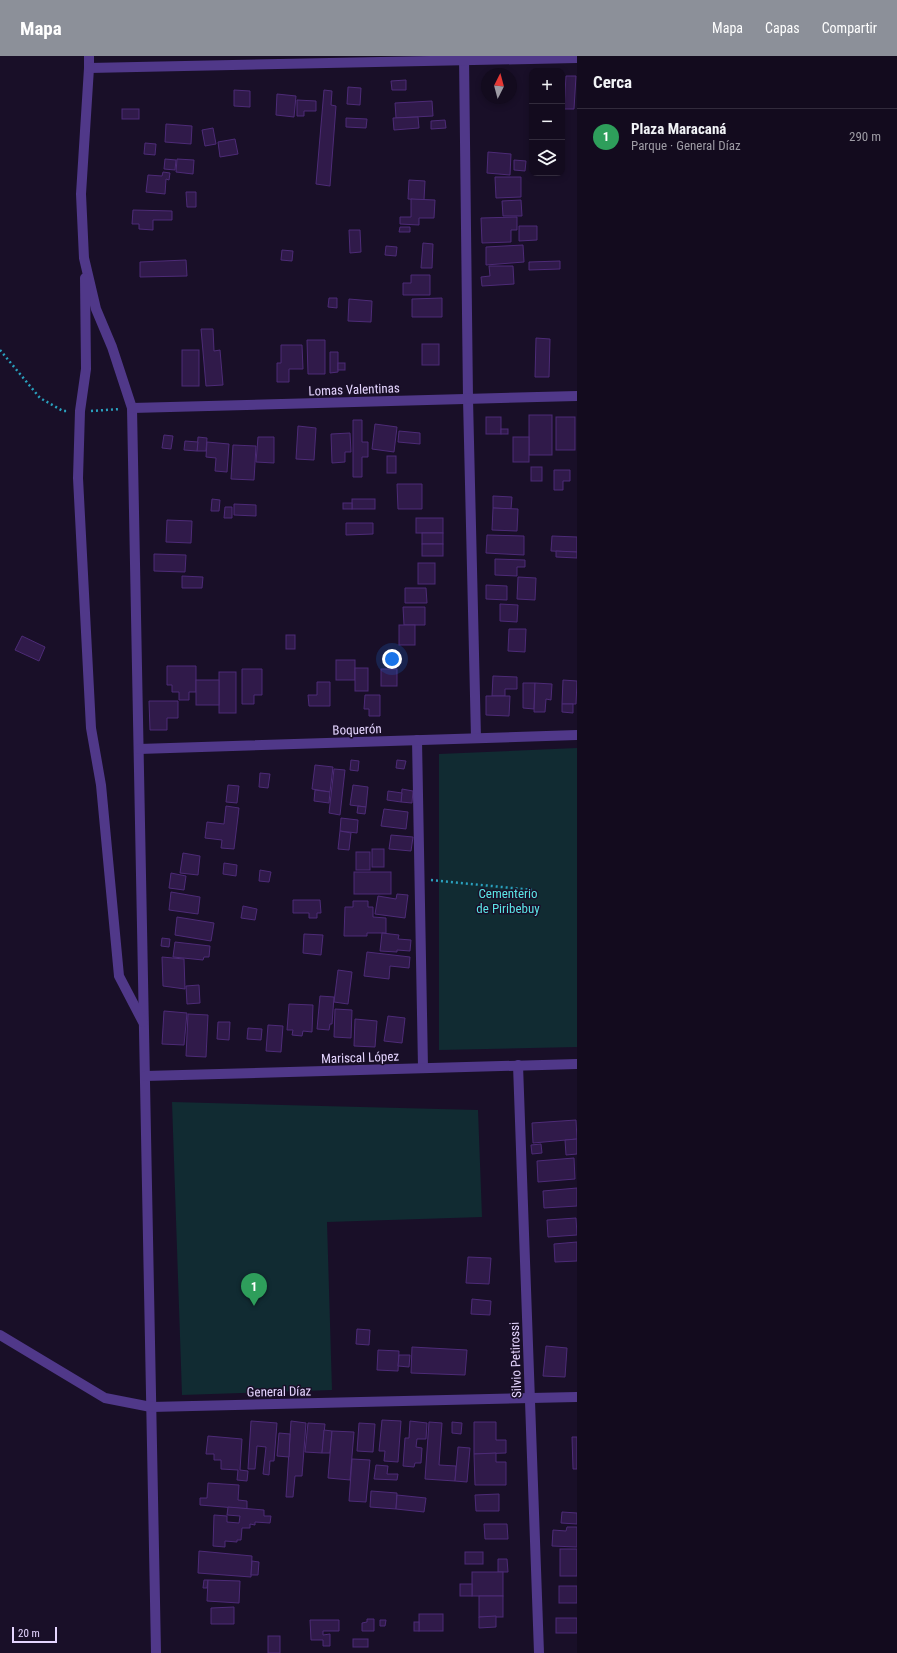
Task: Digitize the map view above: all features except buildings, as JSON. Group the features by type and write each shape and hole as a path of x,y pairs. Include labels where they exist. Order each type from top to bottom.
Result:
{"street":[{"path":"89,56 81,194 86,369 80,411 78,478 91,728 100,785 119,976 144,1024"},
{"path":"89,68 464,58 577,58"},
{"path":"464,58 468,399 476,738"},
{"path":"84,258 96,308 112,347 132,408 156,1653"},
{"name":"Lomas Valentinas","path":"132,408 577,396"},
{"name":"Boquerón","path":"139,749 577,735"},
{"path":"418,740 423,1068"},
{"name":"Mariscal López","path":"145,1076 577,1064"},
{"name":"Silvio Petirossi","path":"518,1065 538,1653"},
{"name":"General Díaz","path":"0,1335 105,1398 151,1407 577,1397"}],"path":[{"path":"0,350 40,398 63,411 95,411 132,408"},
{"path":"420,879 532,890"}],"green space":[{"name":"Cementerio de Piribebuy","path":"577,748 577,1047 439,1050 439,754"},
{"path":"172,1102 478,1110 482,1217 327,1222 332,1390 182,1395"}],"place":[{"name":"Plaza Maracaná","path":"254,1306"}]}
